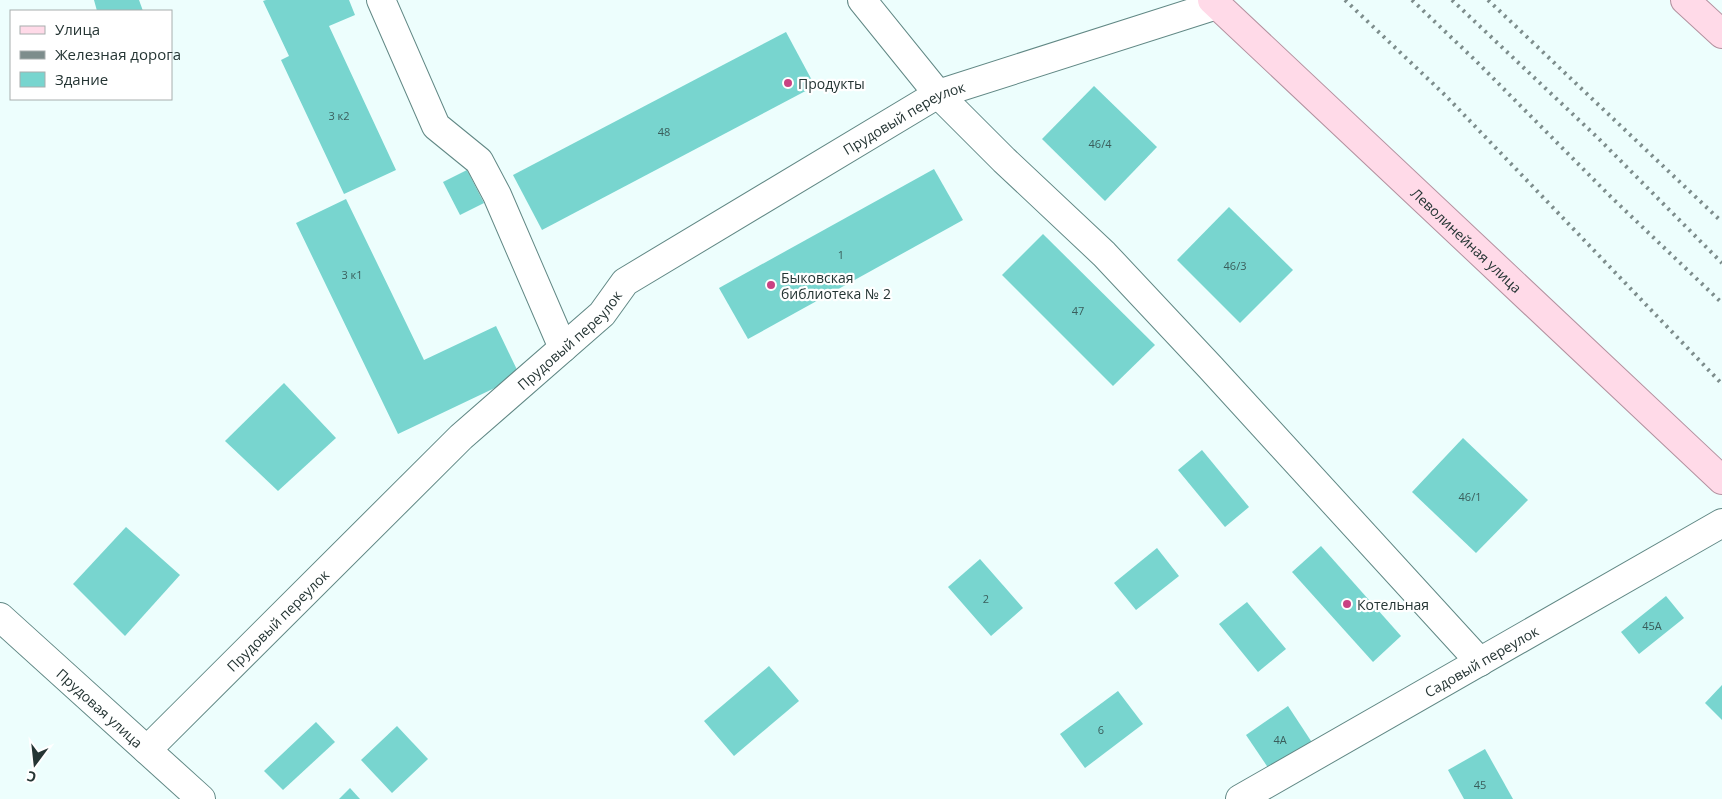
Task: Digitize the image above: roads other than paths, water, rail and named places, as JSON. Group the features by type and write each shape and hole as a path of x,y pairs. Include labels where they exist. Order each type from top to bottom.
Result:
{"main road":[{"path":"1685,0 1722,34"},
{"name":"Леволинейная улица","path":"1214,2 1722,480"}],"street":[{"path":"381,0 436,126 479,160 497,195 563,348"},
{"path":"862,0 938,94 1004,160 1104,254 1212,368 1480,662"},
{"name":"Прудовый переулок","path":"147,750 461,437 602,314 626,282 938,94 1214,2"},
{"name":"Садовый переулок","path":"1240,799 1722,523"},
{"name":"Прудовая улица","path":"0,616 202,799"}],"railway":[{"path":"1345,0 1446,96 1722,384"},
{"path":"1412,0 1476,61 1611,197 1722,303"},
{"path":"1452,0 1598,138 1722,263"},
{"path":"1488,0 1722,222"}],"place":[{"name":"Продукты","path":"788,83"},
{"name":"Быковская библиотека № 2","path":"771,285"},
{"name":"Котельная","path":"1347,604"}]}
